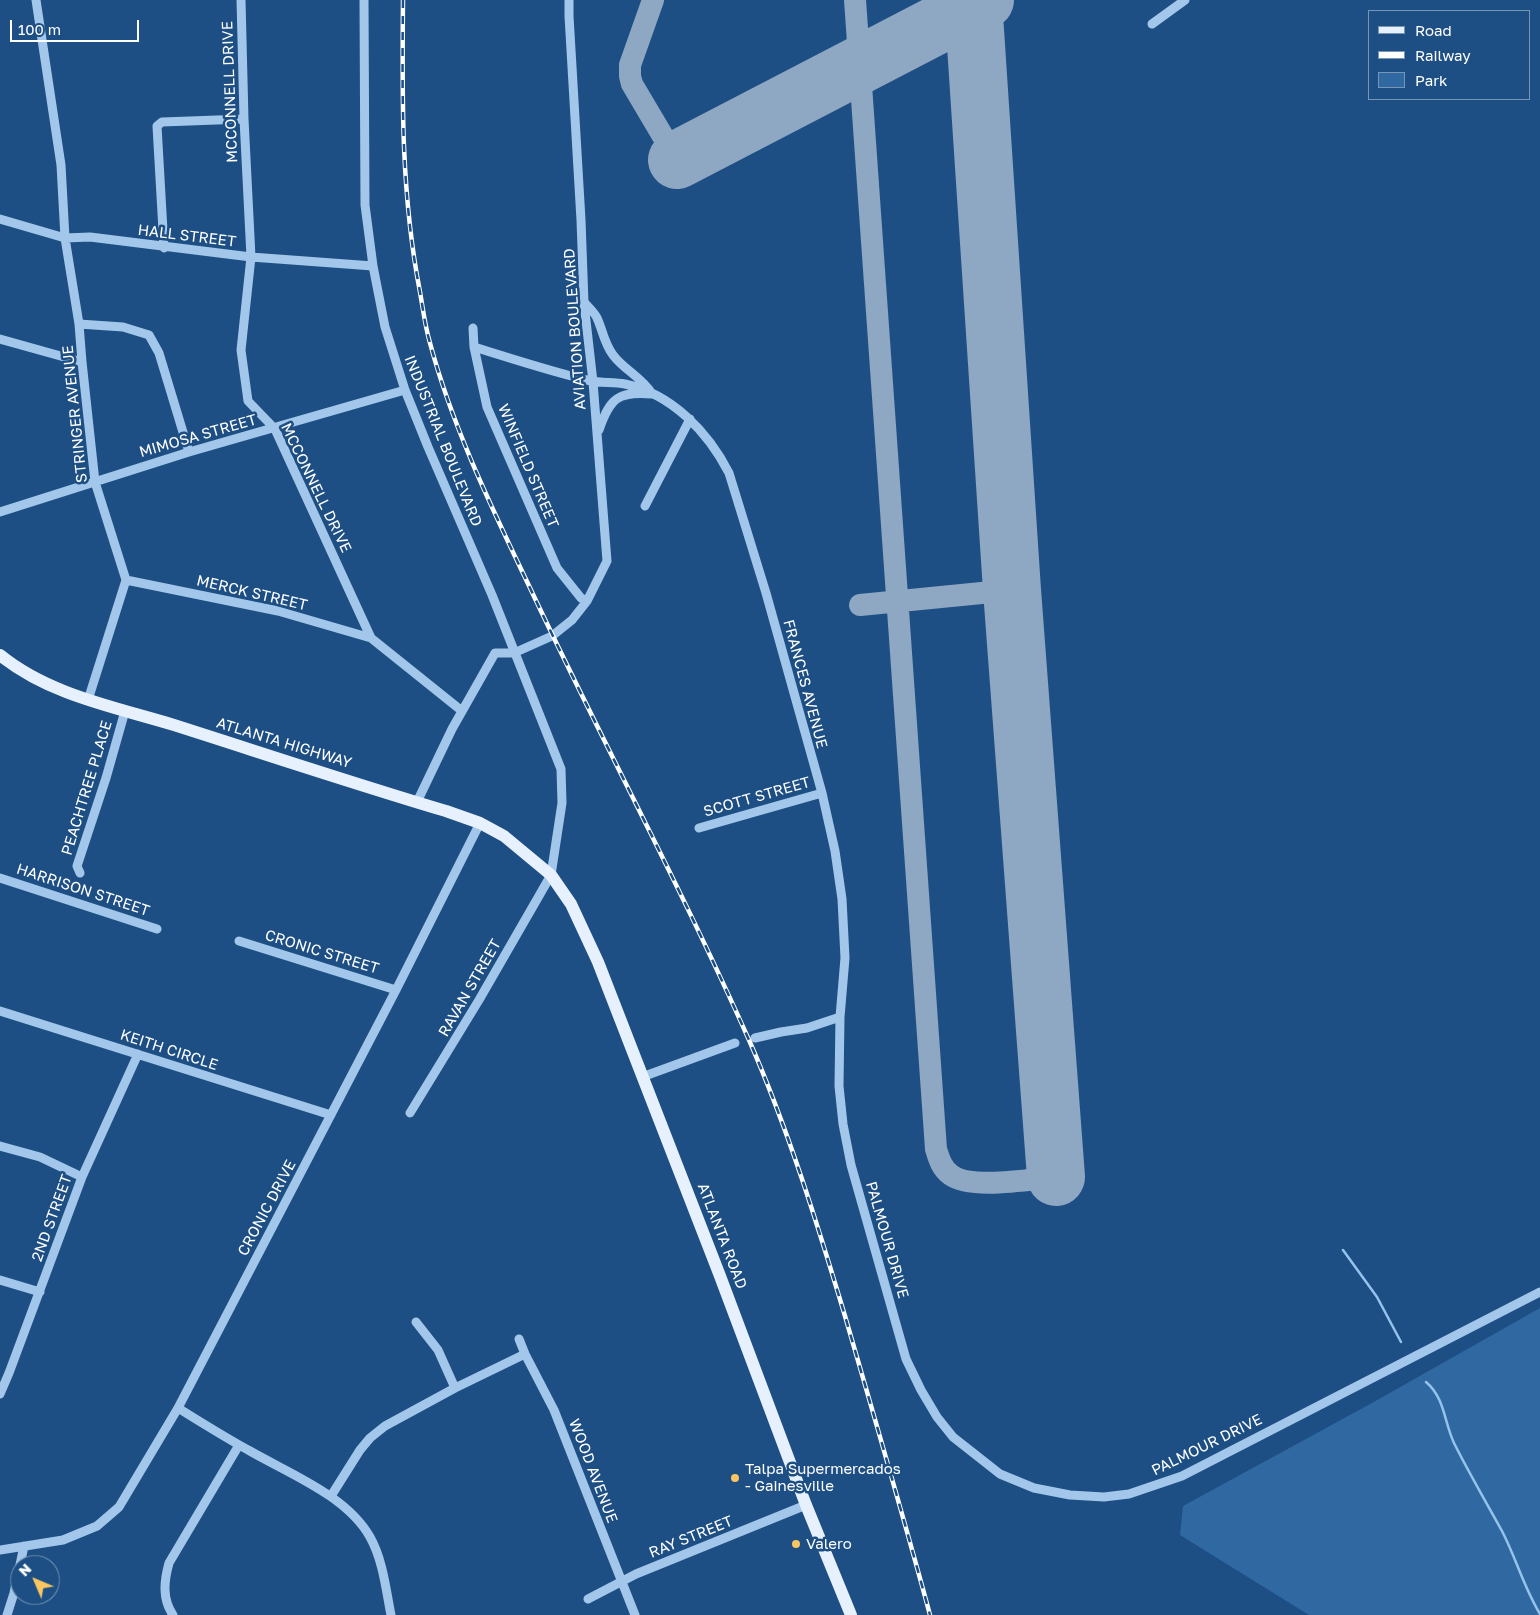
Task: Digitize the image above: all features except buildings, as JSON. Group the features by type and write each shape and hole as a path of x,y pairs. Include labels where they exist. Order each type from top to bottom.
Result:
{"main road":[{"name":"ATLANTA HIGHWAY","path":"0,655 15,667 31,676 88,700 480,823 504,836 551,875"},
{"name":"ATLANTA ROAD","path":"551,875 571,904 598,962 720,1276 806,1505 851,1615"}],"street":[{"name":"STRINGER AVENUE","path":"36,0 61,165 65,238 79,324 95,482 126,580"},
{"name":"MCCONNELL DRIVE","path":"241,0 244,119 251,257 241,350 248,401 274,429 371,638 462,711"},
{"name":"INDUSTRIAL BOULEVARD","path":"364,0 365,205 373,266 385,326 405,390 562,769 562,803 551,875"},
{"name":"AVIATION BOULEVARD","path":"514,653 552,636 572,620 587,601 607,561 593,382 584,303 582,220 569,0"},
{"path":"1152,24 1185,0"},
{"path":"164,248 157,126 162,122 244,119"},
{"name":"HALL STREET","path":"0,219 65,238 90,238 251,257 373,266"},
{"name":"FRANCES AVENUE","path":"584,303 597,317 602,337 612,355 624,368 647,385 652,394"},
{"name":"STRINGER AVENUE","path":"79,324 123,327 149,334 159,353 189,452"},
{"name":"WINFIELD STREET","path":"473,328 474,348 487,406 556,568 581,598 587,601"},
{"path":"0,339 82,362"},
{"name":"FRANCES AVENUE","path":"474,348 593,382 627,384 652,394 690,419 703,432 716,451 733,483 766,593 822,793 835,851 842,899 845,958 840,1017"},
{"name":"MIMOSA STREET","path":"0,512 189,452 405,390"},
{"path":"597,435 608,407 617,398 627,394 652,394"},
{"path":"645,506 690,419"},
{"path":"88,700 126,580"},
{"name":"MERCK STREET","path":"126,580 278,611 371,638"},
{"path":"417,802 462,711 495,653 514,653"},
{"name":"PEACHTREE PLACE","path":"80,873 77,866 106,778 125,711"},
{"name":"SCOTT STREET","path":"699,828 822,793"},
{"name":"CRONIC DRIVE","path":"0,1550 63,1540 97,1526 119,1507 178,1408 396,990 480,823"},
{"name":"RAVAN STREET","path":"410,1113 479,1000 551,875"},
{"name":"HARRISON STREET","path":"0,878 157,929"},
{"name":"CRONIC STREET","path":"239,941 396,990"},
{"name":"KEITH CIRCLE","path":"0,1011 330,1115"},
{"path":"755,1038 807,1028 840,1017"},
{"name":"PALMOUR DRIVE","path":"840,1017 839,1086 843,1124 851,1165 906,1359 937,1417 953,1437 1000,1474 1034,1488 1070,1495 1104,1497 1129,1494 1182,1476 1540,1292"},
{"path":"642,1077 735,1043"},
{"name":"2ND STREET","path":"0,1394 82,1177 138,1054"},
{"path":"0,1146 40,1157 82,1177"},
{"path":"0,1280 40,1292"},
{"path":"416,1322 438,1350 455,1388"},
{"name":"WOOD AVENUE","path":"519,1339 554,1410 635,1615"},
{"path":"332,1496 360,1450 370,1438 385,1426 455,1388 525,1354"},
{"path":"178,1408 239,1445 332,1496 361,1523 371,1538 379,1557 391,1615"},
{"path":"173,1615 165,1597 164,1580 169,1563 239,1445"},
{"name":"RAY STREET","path":"588,1599 621,1581 806,1505"},
{"path":"7,1615 24,1546"}],"green space":[{"path":"1540,1308 1540,1615 1309,1615 1180,1535 1183,1506 1372,1403"}],"waterway":[{"path":"1343,1250 1377,1297 1401,1342"},
{"path":"1426,1382 1441,1403 1454,1443 1502,1531 1529,1594 1540,1614"}],"taxiway":[{"path":"653,0 630,65 630,76 632,84 677,160"},
{"path":"855,0 936,1149 945,1170 951,1175 972,1182 986,1183 1056,1177"},
{"path":"860,605 1012,590"}],"runway":[{"path":"973,0 1012,590 1056,1177"},
{"path":"677,160 985,0"}],"railway":[{"path":"403,0 403,110 409,219 425,324 439,375 462,438 502,530 696,926 749,1040 777,1108 824,1246 878,1428 930,1615"}],"place":[{"name":"Talpa Supermercados - Gainesville","path":"735,1478"},
{"name":"Valero","path":"796,1544"}]}
